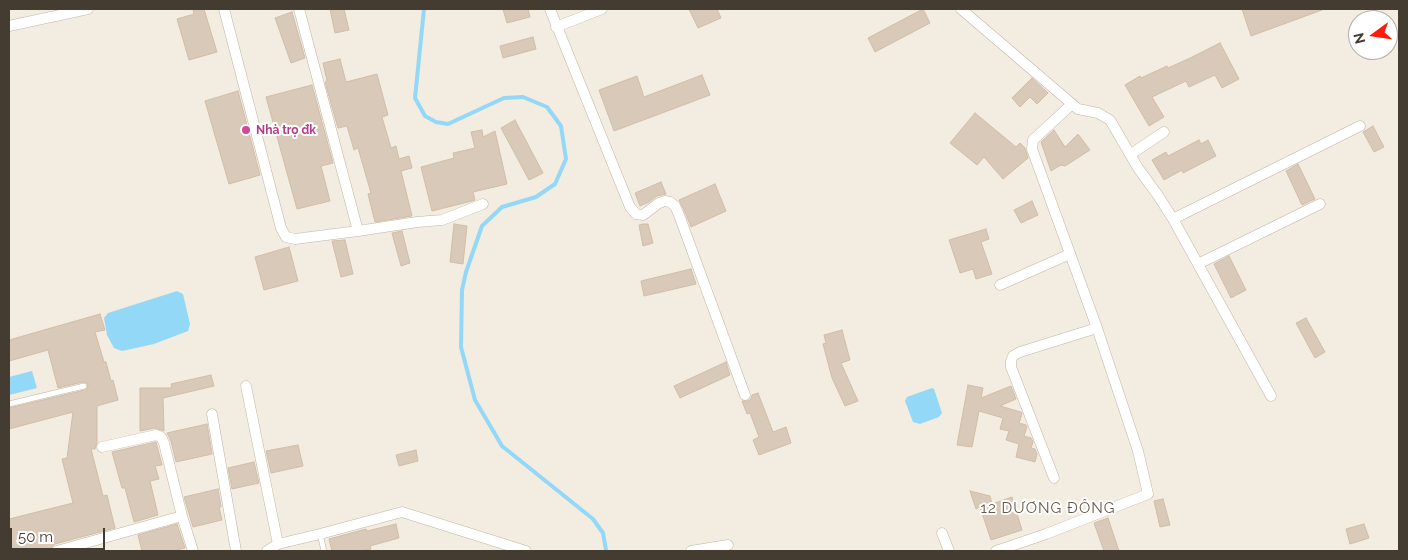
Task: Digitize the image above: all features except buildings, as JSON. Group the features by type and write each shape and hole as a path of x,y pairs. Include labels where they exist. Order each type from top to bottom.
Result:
{"street":[{"path":"9,26 88,9"},
{"path":"224,9 281,228 286,237 296,239 442,220 483,204"},
{"path":"299,9 358,231"},
{"path":"550,9 630,207 636,214 643,216 659,203 665,201 675,206 745,395"},
{"path":"556,27 602,9"},
{"path":"961,9 1078,109 1098,112 1110,120 1138,168 1173,219 1271,396"},
{"path":"996,551 1046,534 1148,494 1138,451 1097,328 1032,149 1034,140 1072,104"},
{"path":"1173,219 1360,126"},
{"path":"1131,154 1164,132"},
{"path":"1198,264 1320,204"},
{"path":"1000,284 1070,254"},
{"path":"1054,478 1011,361 1013,356 1020,352 1097,328"},
{"path":"246,386 278,544"},
{"path":"212,414 236,551"},
{"path":"102,447 156,435 161,437 193,551"},
{"path":"267,551 278,544 402,512 526,551"},
{"path":"57,551 182,516"},
{"path":"942,533 949,551"},
{"path":"691,551 728,545"}],"lane":[{"path":"9,404 84,386"},
{"path":"320,534 324,551"}],"water":[{"path":"177,291 183,294 190,324 188,331 154,344 122,351 114,348 107,335 104,318 108,313"},
{"path":"32,371 37,388 9,395 9,377"},
{"path":"932,388 942,413 939,417 920,424 913,422 905,401 907,397"}],"waterway":[{"path":"424,9 415,98 425,116 436,122 448,124 504,98 523,97 547,107 561,126 566,159 555,184 536,197 502,207 482,226 466,272 462,290 461,347 475,400 502,446 593,519 603,533 606,550"}],"place":[{"name":"Nhà trọ đk","path":"246,130"}],"district":[{"name":"12 DƯƠNG ĐÔNG","path":"1048,508"}]}
